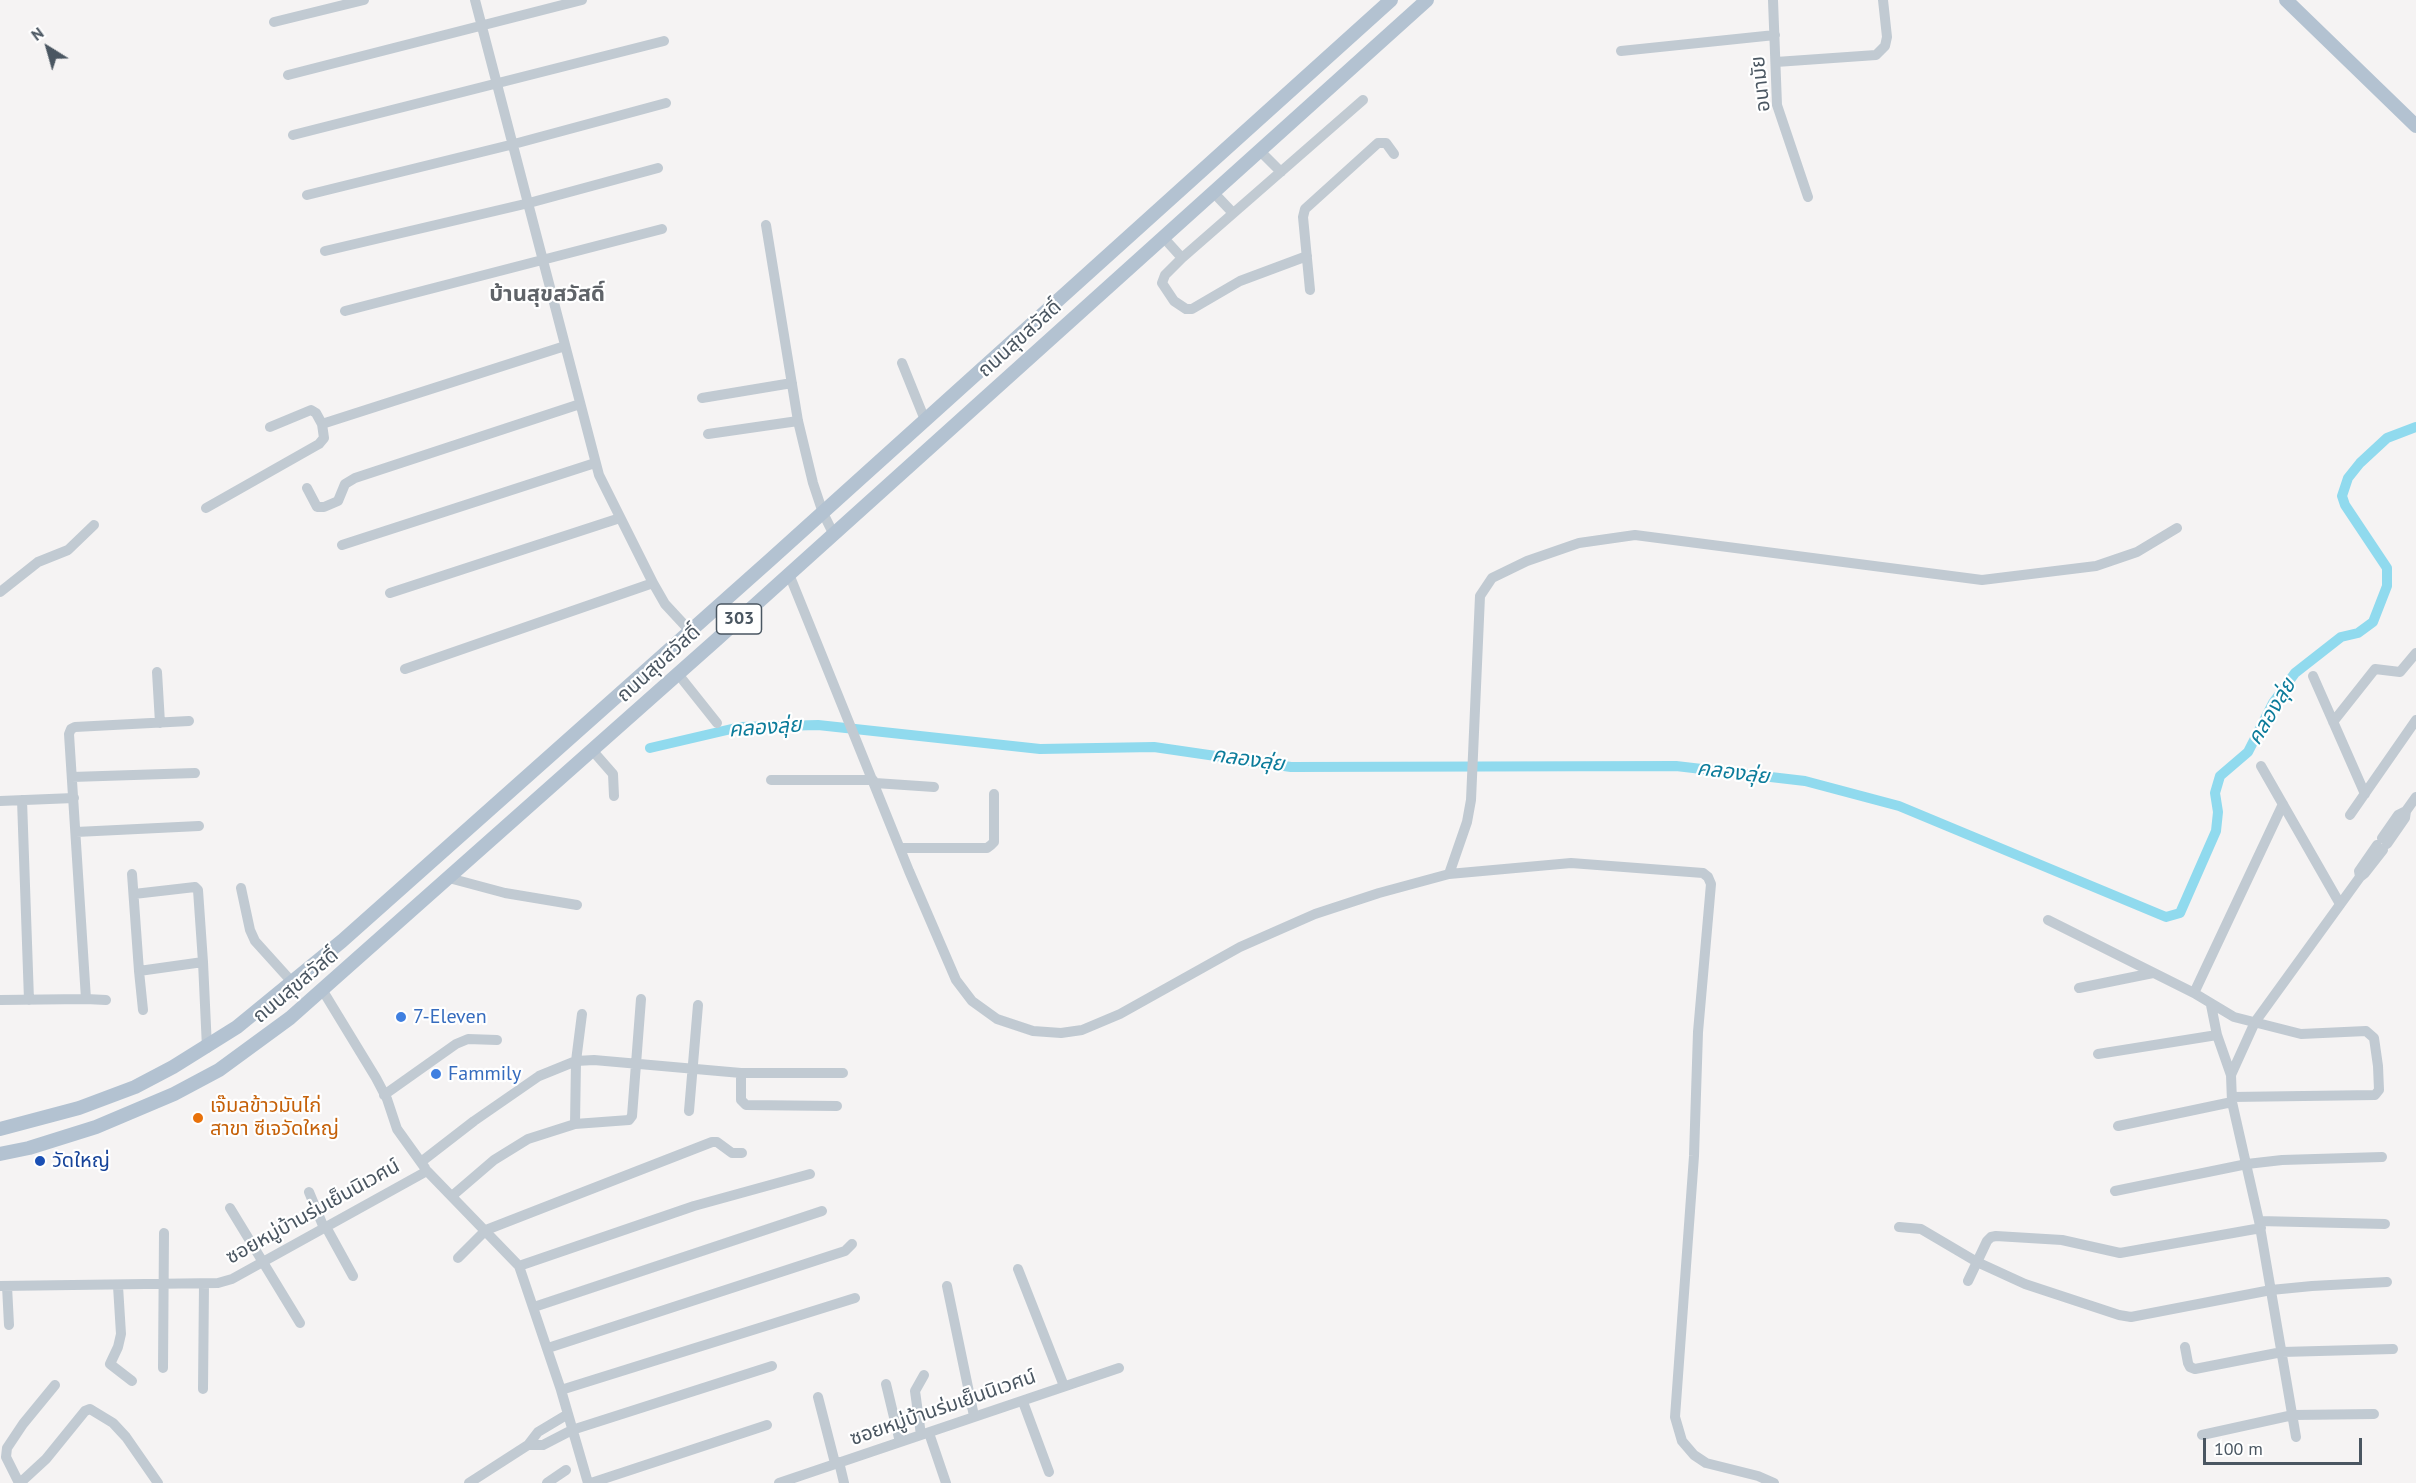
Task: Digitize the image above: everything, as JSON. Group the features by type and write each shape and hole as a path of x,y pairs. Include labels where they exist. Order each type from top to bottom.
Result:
{"main road":[{"name":"ถนนสุขสวัสดิ์","path":"0,1129 79,1108 135,1087 207,1048 237,1027 361,924 823,513 1391,0"},
{"name":"ถนนสุขสวัสดิ์","path":"0,1154 29,1148 96,1127 174,1094 219,1070 257,1044 322,991 678,674 1427,0"},
{"path":"2286,0 2416,126"}],"street":[{"path":"274,22 364,0"},
{"path":"475,0 595,463 653,583 665,604 690,631"},
{"path":"288,75 582,0"},
{"name":"อนามัย","path":"1773,0 1777,105 1808,197"},
{"path":"1776,62 1876,55 1885,46 1887,37 1883,0"},
{"path":"1621,51 1775,35"},
{"path":"293,135 664,41"},
{"path":"1307,256 1240,281 1192,309 1186,309 1174,301 1162,283 1165,276 1182,258 1363,100"},
{"path":"307,195 514,144 666,103"},
{"path":"1310,290 1303,217 1305,209 1378,143 1386,143 1394,154"},
{"path":"1259,150 1281,172"},
{"path":"326,251 529,203 658,168"},
{"path":"1213,192 1233,213"},
{"path":"765,225 798,421 823,513 833,533"},
{"path":"345,311 662,229"},
{"path":"1163,237 1182,258"},
{"path":"322,424 565,346"},
{"path":"902,363 925,420"},
{"path":"702,399 792,383"},
{"path":"307,488 317,507 324,507 338,501 345,484 355,477 580,404"},
{"path":"206,508 319,444 324,438 322,424 316,413 310,410 270,427"},
{"path":"708,434 798,421"},
{"path":"342,545 595,463"},
{"path":"390,593 620,518"},
{"path":"0,592 38,562 68,550 94,525"},
{"path":"1449,874 1467,822 1471,800 1480,596 1492,578 1527,561 1579,543 1635,535 1982,580 2096,566 2137,552 2177,528"},
{"path":"789,574 956,980 972,1001 997,1019 1033,1031 1060,1033 1083,1030 1120,1014 1240,947 1315,914 1379,893 1449,874 1570,863 1703,873 1711,884 1698,1032 1694,1156 1675,1418 1682,1442 1694,1455 1706,1463 1758,1476 1774,1483"},
{"path":"405,669 653,583"},
{"path":"2333,722 2375,669 2400,672 2416,653"},
{"path":"157,672 160,723"},
{"path":"678,674 717,723"},
{"path":"2313,676 2365,794"},
{"path":"2350,815 2416,720"},
{"path":"86,999 69,734 75,727 189,721"},
{"path":"592,750 613,774 614,796"},
{"path":"2261,766 2340,904"},
{"path":"72,777 195,773"},
{"path":"771,780 874,781 934,787"},
{"path":"900,848 987,848 994,842 994,794"},
{"path":"2231,1075 2255,1022 2360,877 2398,815 2406,811 2416,797"},
{"path":"0,801 74,798"},
{"path":"22,800 29,1000"},
{"path":"2194,993 2283,804"},
{"path":"76,832 199,826"},
{"path":"132,874 143,1010"},
{"path":"449,878 505,893 577,905"},
{"path":"134,894 195,887 198,890 207,1048"},
{"path":"241,888 250,930 255,941 292,982"},
{"path":"2048,920 2194,993 2230,1016 2307,1034 2366,1032 2374,1038 2378,1066 2378,1092 2375,1095 2232,1100 2118,1126"},
{"path":"139,971 203,962"},
{"path":"2079,988 2153,973"},
{"name":"ซอยหมู่บ้านร่มเย็นนิเวศน์","path":"322,991 384,1095 397,1129 424,1166 519,1266 548,1348 590,1483"},
{"path":"452,1196 504,1152 528,1139 575,1124 629,1120 632,1116 641,999"},
{"path":"0,1000 106,1000"},
{"path":"688,1112 698,1005"},
{"path":"2211,1005 2217,1035 2231,1075 2232,1100 2260,1225 2296,1437"},
{"path":"575,1124 576,1060 582,1014"},
{"path":"2098,1054 2217,1035"},
{"path":"384,1095 456,1044 468,1039 497,1040"},
{"path":"424,1166 474,1121 539,1076 576,1060 741,1073 843,1072"},
{"path":"741,1073 741,1100 746,1105 755,1107 837,1106"},
{"path":"458,1258 486,1230 712,1142 717,1142 732,1153 742,1153"},
{"path":"2115,1191 2247,1164 2282,1160 2382,1157"},
{"name":"ซอยหมู่บ้านร่มเย็นนิเวศน์","path":"4,1286 204,1284 232,1279 325,1228 424,1166"},
{"path":"519,1266 694,1206 810,1174"},
{"path":"309,1192 325,1228 352,1276"},
{"path":"230,1208 300,1323"},
{"path":"534,1307 822,1211"},
{"path":"1968,1281 1987,1241 1996,1236 2062,1240 2120,1253 2260,1225 2385,1224"},
{"path":"1899,1227 1921,1229 1977,1262 2025,1284 2131,1317 2271,1290 2387,1282"},
{"path":"163,1368 164,1233"},
{"path":"548,1348 844,1251 852,1244"},
{"path":"1018,1269 1064,1386"},
{"path":"203,1389 204,1284"},
{"path":"4,1286 9,1325"},
{"path":"118,1286 121,1334 110,1364 132,1381"},
{"path":"946,1286 974,1416"},
{"path":"561,1390 855,1298"},
{"path":"2185,1347 2190,1368 2195,1369 2282,1352 2393,1349"},
{"path":"528,1445 543,1445 572,1430 772,1366"},
{"name":"ซอยหมู่บ้านร่มเย็นนิเวศน์","path":"779,1483 1119,1368"},
{"path":"924,1375 915,1391 925,1434 946,1483"},
{"path":"886,1384 900,1442"},
{"path":"55,1386 23,1424 7,1448 6,1456 19,1483 46,1459 90,1409 113,1423 126,1437 158,1483"},
{"path":"818,1397 844,1483"},
{"path":"1023,1402 1049,1472"},
{"path":"469,1483 528,1445 538,1432 568,1414"},
{"path":"2202,1435 2293,1415 2374,1414"},
{"path":"590,1483 768,1425"},
{"path":"547,1483 566,1470"}],"waterway":[{"name":"คลองลุ่ย","path":"650,748 740,727 818,725 1040,749 1154,747 1291,767 1676,766 1805,781 1899,806 2166,917 2180,913 2216,831 2218,812 2215,793 2220,776 2248,752 2273,703 2295,673 2341,637 2358,633 2373,622 2387,586 2387,568 2345,505 2342,496 2348,478 2360,463 2387,438 2416,427"}],"place":[{"name":"7-Eleven","path":"401,1017"},
{"name":"Fammily","path":"436,1074"},
{"name":"เจ๊มลข้าวมันไก่ สาขา ซีเจวัดใหญ่","path":"198,1118"},
{"name":"วัดใหญ่","path":"40,1161"}],"district":[{"name":"บ้านสุขสวัสดิ์","path":"547,295"}]}
